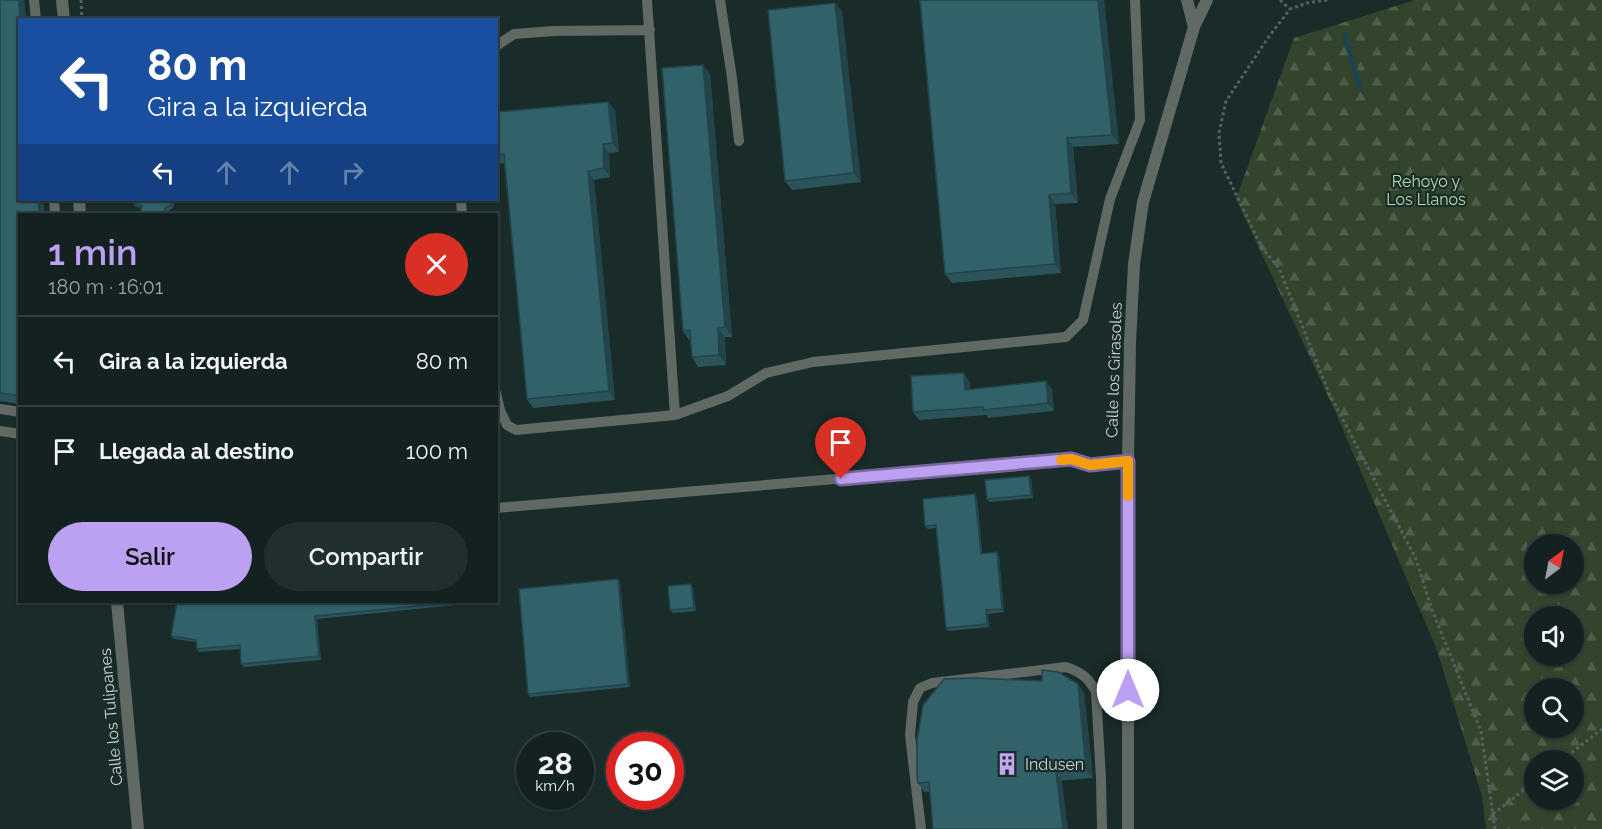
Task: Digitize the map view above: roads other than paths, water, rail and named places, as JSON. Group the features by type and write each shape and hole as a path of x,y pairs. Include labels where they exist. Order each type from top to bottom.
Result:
{"street":[{"path":"62,0 64,18"},
{"path":"1187,0 1194,27"},
{"name":"Calle los Girasoles","path":"1128,829 1128,461 1134,264 1143,202 1194,27 1207,0"},
{"name":"Calle los Tulipanes","path":"117,603 138,829"}],"lane":[{"path":"34,0 36,18"},
{"path":"647,0 675,415"},
{"path":"720,0 739,141"},
{"path":"498,402 507,425 516,430 675,415 728,396 766,373 813,362 1066,337 1083,320 1110,199 1140,120 1135,0"},
{"path":"498,45 514,34 554,31 650,30"},
{"path":"0,409 18,412"},
{"path":"0,431 18,434"},
{"path":"498,508 1071,459 1090,465 1128,461"},
{"path":"921,829 910,735 913,702 920,687 932,683 1066,666 1079,671 1090,680 1096,692 1102,829"}],"waterway":[{"path":"1345,35 1360,88"}],"place":[{"name":"Indusen","path":"1007,764"}],"park label":[{"name":"Rehoyo y Los Llanos","path":"1426,190"}]}
